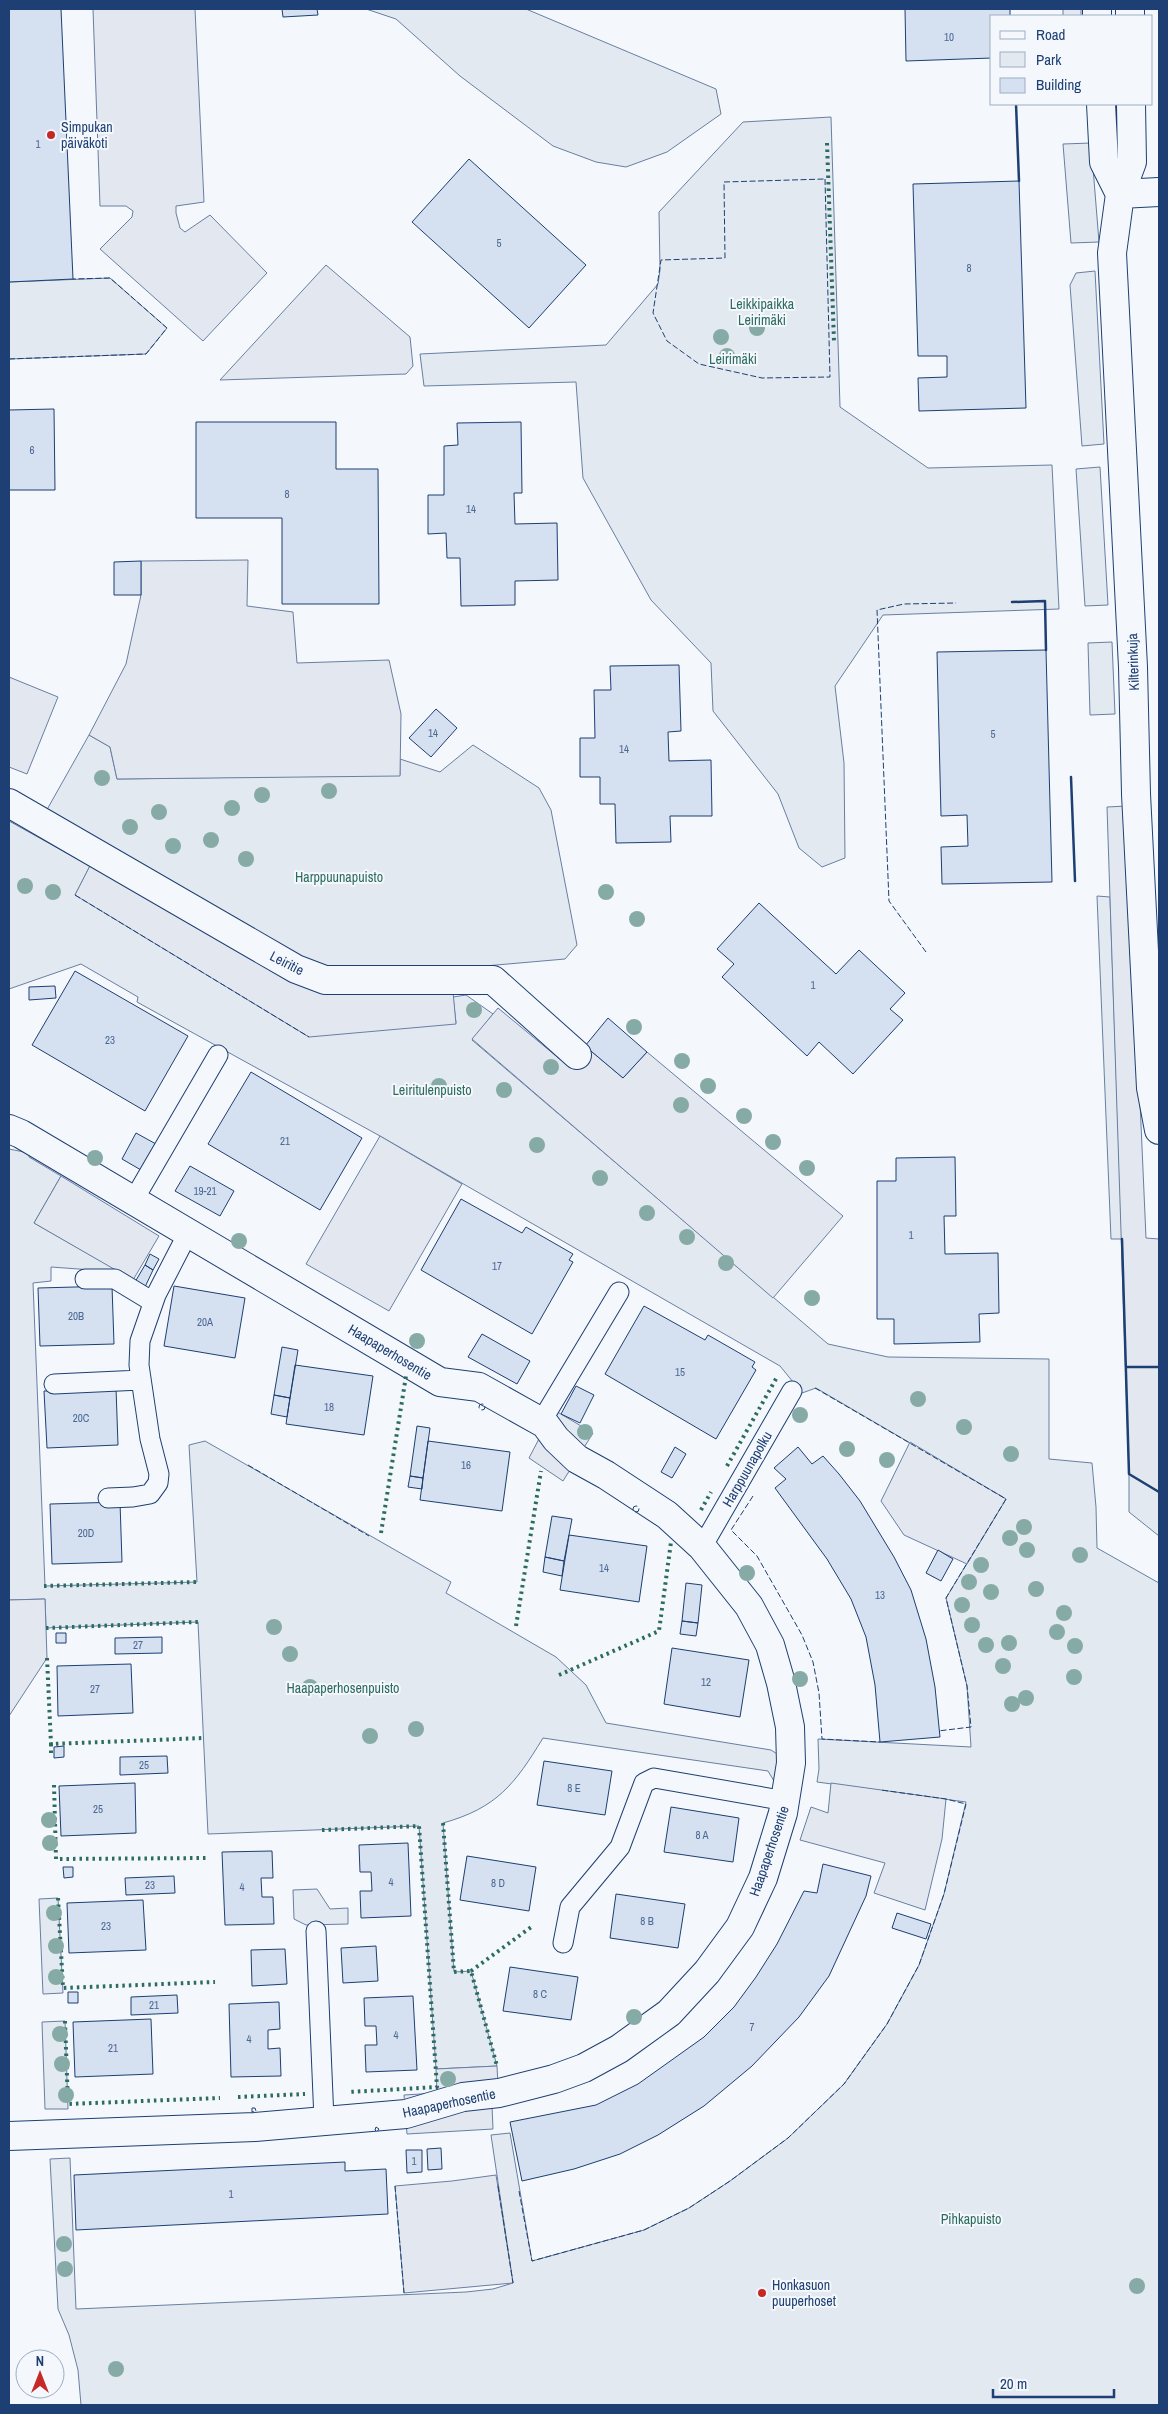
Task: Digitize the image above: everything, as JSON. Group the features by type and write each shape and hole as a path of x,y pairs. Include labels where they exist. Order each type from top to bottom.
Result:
{"street":[{"path":"1101,105 1104,162 1120,194 1159,192"},
{"name":"Kilterinkuja","path":"1131,105 1132,162 1120,194 1112,253 1133,667 1136,794 1151,1088 1159,1130"},
{"name":"Leiritie","path":"9,803 296,969 325,980 493,980 577,1055"},
{"name":"Haapaperhosentie","path":"9,1129 21,1134 440,1382 479,1387 541,1422 577,1459 606,1475 667,1515 702,1547 749,1606 770,1645 790,1727 791,1763 786,1801 762,1878 740,1927 683,2000 619,2049 584,2068 554,2079 499,2093 463,2097 406,2114 255,2127 9,2136"}],"lane":[{"path":"133,1201 218,1055"},
{"path":"108,1498 150,1494 158,1483 159,1474 150,1439 142,1380 140,1341 153,1302 188,1233"},
{"path":"85,1279 114,1279 153,1302"},
{"path":"541,1422 619,1292"},
{"path":"54,1384 142,1380"},
{"name":"Harppuunapolku","path":"702,1547 792,1390"},
{"path":"564,1943 570,1907 620,1847 644,1783 654,1778 786,1801"},
{"path":"316,1931 324,2120"}],"green space":[{"path":"366,9 526,9 716,89 721,114 667,152 626,167 596,162 553,146 460,76 396,19"},
{"path":"1063,9 1081,9 1081,15 1063,15"},
{"name":"Leirimäki","path":"831,117 840,407 928,468 1052,465 1059,609 883,615 835,686 844,763 845,858 822,867 799,848 778,794 713,711 711,663 651,600 583,478 576,382 424,386 420,354 606,345 658,284 660,270 659,212 743,122"},
{"path":"1091,143 1099,242 1071,243 1063,144"},
{"path":"1095,271 1104,444 1082,446 1070,285 1076,273"},
{"path":"110,278 167,328 146,354 9,359 9,282"},
{"path":"1100,467 1108,605 1085,606 1076,469"},
{"path":"1112,642 1115,714 1090,715 1088,643"},
{"name":"Harppuunapuisto","path":"89,735 110,747 117,779 400,775 400,759 440,772 473,745 539,788 551,810 577,945 565,959 325,980 40,822"},
{"name":"Pihkapuisto","path":"9,821 90,866 75,895 456,1023 453,997 466,995 493,1014 472,1040 828,1344 888,1357 1049,1359 1049,1459 1092,1463 1097,1548 1159,1583 1159,2405 81,2405 78,2370 69,2335 58,2309 50,2159 70,2158 76,2309 466,2292 493,2289 513,2283 491,2135 510,2133 532,2261 644,2230 689,2208 730,2181 788,2138 844,2084 887,2024 919,1965 944,1894 966,1802 817,1782 819,1769 818,1739 971,1747 967,1686 946,1598 1006,1499 816,1388 802,1393 780,1366 380,1136 137,1002 138,997 81,964 9,989"},
{"path":"1097,896 1110,897 1122,1239 1111,1239"},
{"name":"Haapaperhosenpuisto","path":"9,1149 29,1153 29,1157 61,1176 34,1223 120,1272 51,1267 51,1281 33,1283 45,1586 197,1582 189,1445 205,1441 451,1582 446,1593 556,1657 586,1685 606,1723 771,1750 791,1763 786,1801 768,1771 543,1738 523,1769 503,1792 477,1810 443,1823 454,1972 471,1971 497,2066 436,2069 419,1826 208,1834 198,1622 46,1628 45,1599 9,1600"},
{"path":"1129,1474 1159,1492 1159,1536 1129,1512"},
{"path":"317,1889 330,1909 348,1908 348,1924 306,1925 294,1919 293,1890"},
{"path":"58,1898 63,1993 43,1994 39,1899"},
{"path":"65,2021 68,2109 45,2109 42,2022"}],"shaded area":[{"path":"93,9 195,9 204,202 176,206 180,228 185,232 210,215 267,273 203,341 100,249 132,217 133,211 126,206 100,206"},
{"path":"326,265 410,337 413,366 406,374 220,380"},
{"path":"248,560 247,606 293,612 297,663 389,660 401,714 400,776 117,779 110,747 89,735 126,664 141,595 141,561"},
{"path":"9,677 58,697 27,774 9,767"},
{"path":"1127,806 1146,1238 1159,1239 1159,1492 1129,1474 1107,807"},
{"path":"96,854 296,969 452,981 456,1024 309,1037 75,895"},
{"path":"498,1008 567,1065 585,1046 623,1078 647,1052 843,1216 773,1298 472,1039"},
{"path":"380,1136 462,1184 389,1311 306,1264"},
{"path":"61,1176 159,1236 133,1280 34,1223"},
{"path":"554,1410 593,1433 563,1481 529,1458"},
{"path":"910,1442 1006,1499 967,1564 904,1535 881,1501"},
{"path":"45,1599 47,1658 9,1716 9,1600"},
{"path":"831,1783 946,1799 942,1839 925,1910 874,1893 885,1863 800,1840 811,1807 828,1813"},
{"path":"497,2066 499,2106 492,2106 493,2129 407,2134 404,2095 437,2093 436,2069"},
{"path":"496,2175 513,2283 404,2293 395,2186"}],"building":[{"path":"9,9 61,9 73,279 9,282"},
{"path":"282,9 317,9 318,15 283,17"},
{"path":"905,9 1010,9 1010,15 990,15 990,58 906,61"},
{"path":"469,159 586,265 529,328 412,222"},
{"path":"1019,181 1026,408 919,411 918,378 947,377 947,356 918,356 913,184"},
{"path":"54,409 55,490 9,490 9,410"},
{"path":"196,422 336,422 336,469 378,469 379,604 282,604 282,518 196,518"},
{"path":"521,422 522,493 514,493 515,524 557,523 558,580 515,581 515,605 461,606 460,558 447,558 446,533 428,534 428,495 444,495 444,446 458,445 457,423"},
{"path":"141,561 141,595 114,595 114,562"},
{"path":"1046,650 1052,882 942,884 941,847 968,846 967,815 941,816 937,652"},
{"path":"679,665 681,731 668,732 669,761 711,760 712,816 670,816 671,842 616,843 615,804 600,804 600,777 580,777 580,738 595,738 594,690 611,690 610,666"},
{"path":"436,709 457,728 431,757 409,738"},
{"path":"759,903 836,974 859,950 905,993 890,1009 903,1020 853,1074 819,1042 807,1056 722,977 734,964 717,949"},
{"path":"75,971 188,1036 145,1111 32,1045"},
{"path":"55,986 56,998 29,1000 29,987"},
{"path":"608,1018 647,1052 623,1078 585,1046"},
{"path":"251,1072 362,1138 320,1210 208,1144"},
{"path":"136,1133 156,1144 141,1170 122,1159"},
{"path":"955,1157 956,1216 944,1216 945,1254 998,1253 999,1313 979,1314 980,1342 894,1344 894,1319 877,1319 877,1181 896,1181 896,1158"},
{"path":"190,1166 234,1191 220,1216 175,1191"},
{"path":"461,1199 522,1233 526,1227 573,1254 569,1260 573,1262 532,1334 421,1270"},
{"path":"150,1254 159,1259 153,1270 145,1265"},
{"path":"145,1265 153,1270 145,1287 135,1282"},
{"path":"112,1286 114,1344 40,1346 38,1288"},
{"path":"174,1286 245,1298 235,1358 164,1346"},
{"path":"644,1306 705,1340 708,1335 755,1362 752,1367 756,1370 716,1439 605,1374"},
{"path":"482,1334 530,1361 517,1384 468,1357"},
{"path":"282,1347 298,1350 290,1398 274,1395"},
{"path":"295,1365 373,1376 364,1435 286,1424"},
{"path":"576,1386 594,1395 580,1423 561,1414"},
{"path":"116,1388 118,1445 47,1448 44,1391"},
{"path":"274,1395 290,1398 287,1417 271,1414"},
{"path":"417,1426 430,1428 423,1478 410,1476"},
{"path":"428,1441 510,1452 502,1511 420,1500"},
{"path":"675,1447 686,1454 672,1478 661,1472"},
{"path":"798,1447 812,1464 823,1456 839,1474 860,1501 894,1557 911,1590 926,1639 935,1687 940,1737 880,1742 875,1685 866,1637 851,1599 827,1559 775,1488 786,1479 774,1468"},
{"path":"410,1476 423,1478 422,1489 408,1487"},
{"path":"120,1502 122,1562 52,1564 50,1504"},
{"path":"552,1516 572,1519 564,1561 545,1557"},
{"path":"569,1535 647,1546 639,1602 560,1590"},
{"path":"938,1550 953,1559 941,1581 926,1573"},
{"path":"545,1557 564,1561 562,1576 543,1572"},
{"path":"686,1583 702,1585 698,1623 682,1621"},
{"path":"682,1621 698,1623 696,1636 680,1634"},
{"path":"56,1633 66,1633 66,1643 56,1643"},
{"path":"162,1637 162,1653 115,1654 115,1638"},
{"path":"672,1648 749,1660 740,1717 664,1704"},
{"path":"131,1664 133,1713 58,1716 57,1666"},
{"path":"64,1746 64,1757 54,1758 54,1747"},
{"path":"167,1756 168,1773 120,1775 120,1757"},
{"path":"544,1761 612,1771 605,1815 537,1805"},
{"path":"135,1783 136,1833 61,1836 59,1786"},
{"path":"671,1807 739,1818 733,1862 664,1852"},
{"path":"408,1843 411,1916 361,1918 360,1891 372,1891 371,1872 360,1872 359,1845"},
{"path":"272,1851 273,1878 261,1878 262,1897 273,1897 274,1924 225,1925 222,1852"},
{"path":"467,1856 536,1867 529,1911 460,1900"},
{"path":"823,1864 871,1876 866,1896 829,1976 799,2017 752,2066 704,2106 658,2135 620,2154 574,2169 522,2181 510,2122 596,2105 638,2084 704,2037 734,2007 756,1977 777,1944 804,1891 817,1893"},
{"path":"63,1867 73,1867 73,1877 64,1878"},
{"path":"174,1876 175,1893 126,1895 125,1878"},
{"path":"616,1894 685,1904 678,1948 610,1938"},
{"path":"143,1900 146,1950 69,1953 67,1903"},
{"path":"897,1913 931,1924 926,1939 892,1928"},
{"path":"376,1946 378,1981 343,1983 341,1948"},
{"path":"285,1949 287,1984 252,1986 251,1950"},
{"path":"510,1967 578,1977 571,2020 503,2011"},
{"path":"68,1992 78,1992 78,2003 68,2003"},
{"path":"177,1995 178,2013 131,2015 131,1997"},
{"path":"413,1996 417,2070 366,2072 365,2045 377,2045 376,2026 365,2026 364,1998"},
{"path":"279,2002 280,2029 268,2030 268,2049 280,2048 281,2076 231,2077 229,2004"},
{"path":"151,2019 153,2074 75,2077 73,2022"},
{"path":"441,2148 442,2169 428,2170 427,2149"},
{"path":"406,2150 422,2150 422,2172 407,2173"},
{"path":"345,2162 345,2171 386,2169 388,2214 76,2230 74,2175"}],"hedge":[{"path":"827,143 834,341"},
{"path":"381,1533 406,1376"},
{"path":"727,1466 777,1377"},
{"path":"516,1626 541,1471"},
{"path":"701,1510 711,1492"},
{"path":"559,1675 659,1631 671,1542"},
{"path":"44,1586 197,1582"},
{"path":"46,1628 198,1622"},
{"path":"47,1658 51,1744 204,1738"},
{"path":"51,1744 51,1754"},
{"path":"54,1785 56,1859 209,1858"},
{"path":"443,1823 454,1972 471,1971 497,2066"},
{"path":"322,1830 419,1826 437,2087 349,2092"},
{"path":"58,1898 63,1988 215,1982"},
{"path":"471,1971 534,1925"},
{"path":"65,2021 68,2104 220,2098"},
{"path":"238,2097 305,2094"}],"fence":[{"path":"825,179 830,377 762,378 699,364 667,341 653,313 661,260 725,258 724,182 825,179"},
{"path":"9,359 146,354 167,328 110,278 73,279"},
{"path":"926,952 889,901 877,610 904,604 956,603"},
{"path":"75,895 309,1037"},
{"path":"815,1388 1006,1499 946,1598 967,1686 971,1727 938,1731"},
{"path":"482,1404 485,1407 482,1410 479,1407 482,1404"},
{"path":"248,1465 369,1536"},
{"path":"753,1496 731,1530 757,1556 802,1635 813,1662 819,1693 822,1739 880,1742"},
{"path":"636,1506 639,1509 636,1512 633,1509 636,1506"},
{"path":"519,2191 532,2261 644,2230 689,2208 730,2181 788,2138 844,2084 887,2024 919,1965 944,1894 966,1804 946,1799 881,1790"},
{"path":"252,2108 255,2108 256,2111 252,2112 252,2108"},
{"path":"376,2127 379,2129 377,2132 375,2130 376,2127"},
{"path":"395,2186 404,2293"},
{"path":"498,2186 513,2283"}],"wall":[{"path":"1016,105 1019,181"},
{"path":"1012,602 1045,601 1046,650"},
{"path":"1071,777 1075,881"},
{"path":"1122,1239 1129,1474 1159,1492"},
{"path":"1126,1367 1159,1367"}],"place":[{"name":"Simpukan päiväkoti","path":"51,135"},
{"name":"Honkasuon puuperhoset","path":"762,2293"}],"park label":[{"name":"Leikkipaikka Leirimäki","path":"762,312"},
{"name":"Leiritulenpuisto","path":"432,1090"}]}
